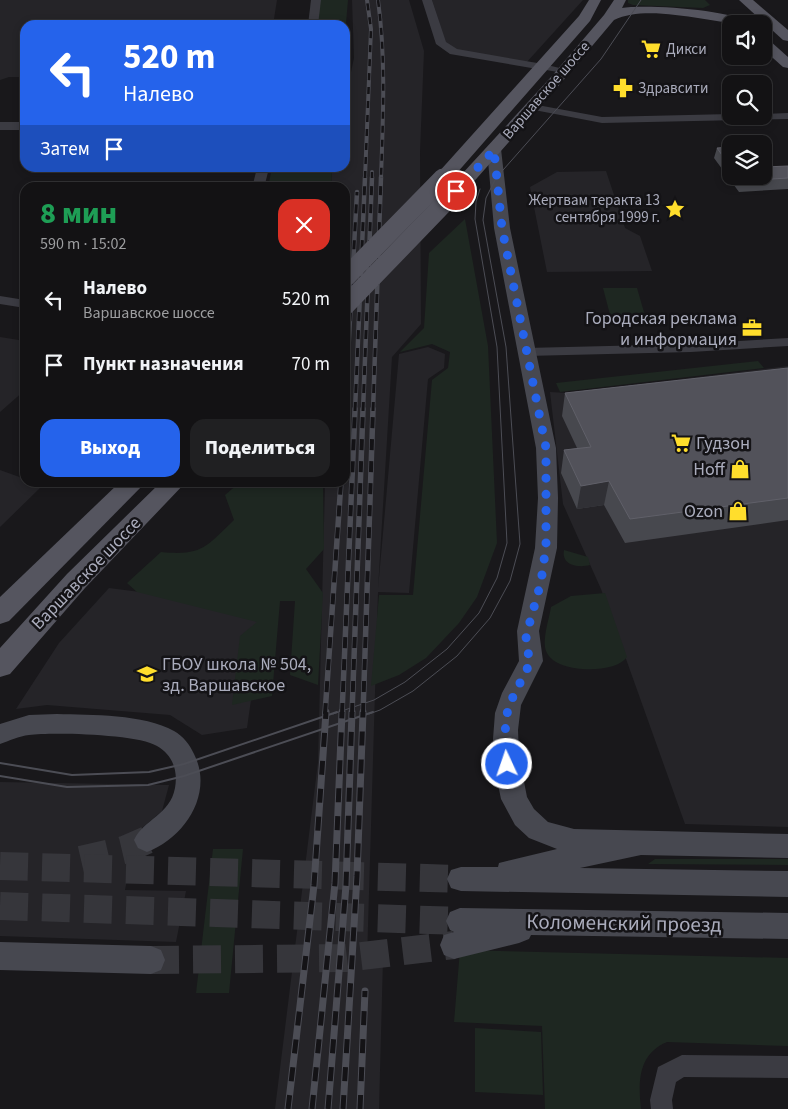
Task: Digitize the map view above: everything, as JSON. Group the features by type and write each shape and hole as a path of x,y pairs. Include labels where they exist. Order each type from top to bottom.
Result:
{"main road":[{"name":"Варшавское шоссе","path":"350,300 450,184 543,67 585,18 595,0"},
{"name":"Варшавское шоссе","path":"350,274 450,184 494,150 610,17 621,0"},
{"path":"621,0 622,3 631,7 702,12 716,11 723,2"},
{"path":"746,0 788,37"},
{"path":"760,0 788,23"},
{"path":"723,2 734,15"},
{"path":"723,2 743,15"},
{"path":"610,17 625,11 640,10 722,18"},
{"path":"772,37 788,51"},
{"path":"772,50 788,64"},
{"path":"494,150 502,228 546,448 546,546 541,582 526,636 527,650 531,661 512,694 508,707 505,732 511,791 518,809 532,827 547,835 570,841 788,846"},
{"name":"Варшавское шоссе","path":"0,614 22,590 130,487"},
{"name":"Варшавское шоссе","path":"0,666 76,581 170,487"},
{"path":"0,734 31,725 50,724 143,730 164,737 175,746 185,759 190,776 187,800 177,817 147,840"},
{"path":"641,843 468,880 788,884"},
{"name":"Коломенский проезд","path":"457,933 552,923 788,926"},
{"path":"0,956 151,960"}],"street":[{"path":"314,20 316,0"},
{"path":"427,0 441,44 445,48 454,52 564,70"},
{"path":"532,107 602,120 788,116"},
{"path":"0,126 20,126"},
{"path":"0,300 20,303"},
{"path":"526,352 662,349 788,342"},
{"path":"662,1109 661,1100 666,1075 682,1066 788,1067"}],"shaded area":[{"path":"0,0 277,0 274,20 20,20 20,77 9,77 0,80"},
{"path":"320,0 348,0 346,20 318,20"},
{"path":"352,0 409,0 424,51 420,152 421,324 392,357 378,589 399,354 428,347 445,354 444,368 428,379 409,593 378,592 367,960 383,959 379,1109 275,1109 318,762 325,487 350,487 350,182 331,182 332,172 350,172 350,77 354,58"},
{"path":"432,0 583,0 526,63 457,52 446,44"},
{"path":"628,0 705,0 710,5 703,8 633,5 628,3"},
{"path":"606,171 625,228 640,236 652,271 547,272 530,187 557,172"},
{"path":"271,172 332,172 331,182 269,182"},
{"path":"465,219 488,346 497,543 477,597 459,623 426,658 399,675 371,686 379,595 413,595 432,380 448,368 450,352 432,344 400,352 424,328 429,253"},
{"path":"603,288 637,288 648,326 613,326"},
{"path":"0,337 20,340 20,394 0,412"},
{"path":"758,361 764,368 560,392 556,383"},
{"path":"788,366 788,827 685,824 601,589 563,504 550,392 567,393"},
{"path":"0,470 20,477 20,487 41,487 0,527"},
{"path":"234,487 323,487 324,549 306,569 323,593 318,685 290,675 295,601 280,601 272,696 232,705 240,636 257,622 137,592 127,583 161,552 195,551 217,537 234,520 225,495"},
{"path":"564,550 588,557 590,565 576,566 568,563 565,560"},
{"name":"ГБОУ школа № 504, зд. Варшавское","path":"109,588 264,608 247,728 202,735 170,715 47,705 16,709 59,643"},
{"path":"605,593 627,657 621,663 599,669 574,668 553,660 545,648 551,607 571,596"},
{"path":"0,782 169,785 162,811 136,833 125,890 186,891 176,942 0,936"},
{"path":"213,849 243,849 229,993 196,993"},
{"path":"655,859 788,859 788,865 648,864"},
{"path":"460,950 788,958 788,1046 667,1042 657,1047 645,1061 640,1079 641,1109 545,1109 542,1026 454,1022"},
{"path":"475,1028 541,1032 543,1095 475,1092"}],"building":[{"path":"717,148 722,148 722,155"},
{"path":"788,166 788,178 772,179 772,167"},
{"name":"Гудзон","path":"788,368 788,498 630,519 609,481 581,486 564,450 591,447 565,393"}],"tunnel":[{"path":"81,860 124,850 147,840"},
{"path":"0,866 461,879"},
{"path":"0,906 460,921"},
{"path":"151,960 345,958 454,945"}],"tram line":[{"path":"369,714 380,710 413,691 457,656 490,618 510,581 520,544 506,347 483,220 486,198 496,178 601,59 641,0"},
{"path":"333,714 374,700 405,682 447,649 479,613 497,578 507,543 497,347 475,219 476,202 480,189"},
{"path":"0,763 72,775 149,772 184,764 337,712"},
{"path":"0,776 67,787 148,785 184,776 373,712"}],"railway":[{"path":"365,178 371,29 367,0"},
{"path":"378,0 383,67 381,178"},
{"path":"372,172 372,177"},
{"path":"355,411 365,177"},
{"path":"363,411 372,177"},
{"path":"373,411 381,177"},
{"path":"350,320 357,192"},
{"path":"342,714 355,409"},
{"path":"352,714 363,409"},
{"path":"363,714 373,409"},
{"path":"325,714 341,487"},
{"path":"288,1109 314,885 326,712"},
{"path":"312,1109 335,883 342,712"},
{"path":"328,1109 346,885 352,712"},
{"path":"343,1109 357,876 363,712"},
{"path":"360,1109 365,991"}],"place":[{"name":"Дикси","path":"651,49"},
{"name":"Здравсити","path":"623,88"},
{"name":"Жертвам теракта 13 сентября 1999 г.","path":"675,209"},
{"name":"Городская реклама и информация","path":"752,328"},
{"name":"Гудзон","path":"681,443"},
{"name":"Hoff","path":"740,469"},
{"name":"Ozon","path":"738,511"},
{"name":"ГБОУ школа № 504, зд. Варшавское","path":"147,674"}],"route":[{"path":"456,191 494,150 502,228 546,448 546,546 541,582 526,636 527,650 531,661 512,694 508,707 505,732 507,764"}]}
